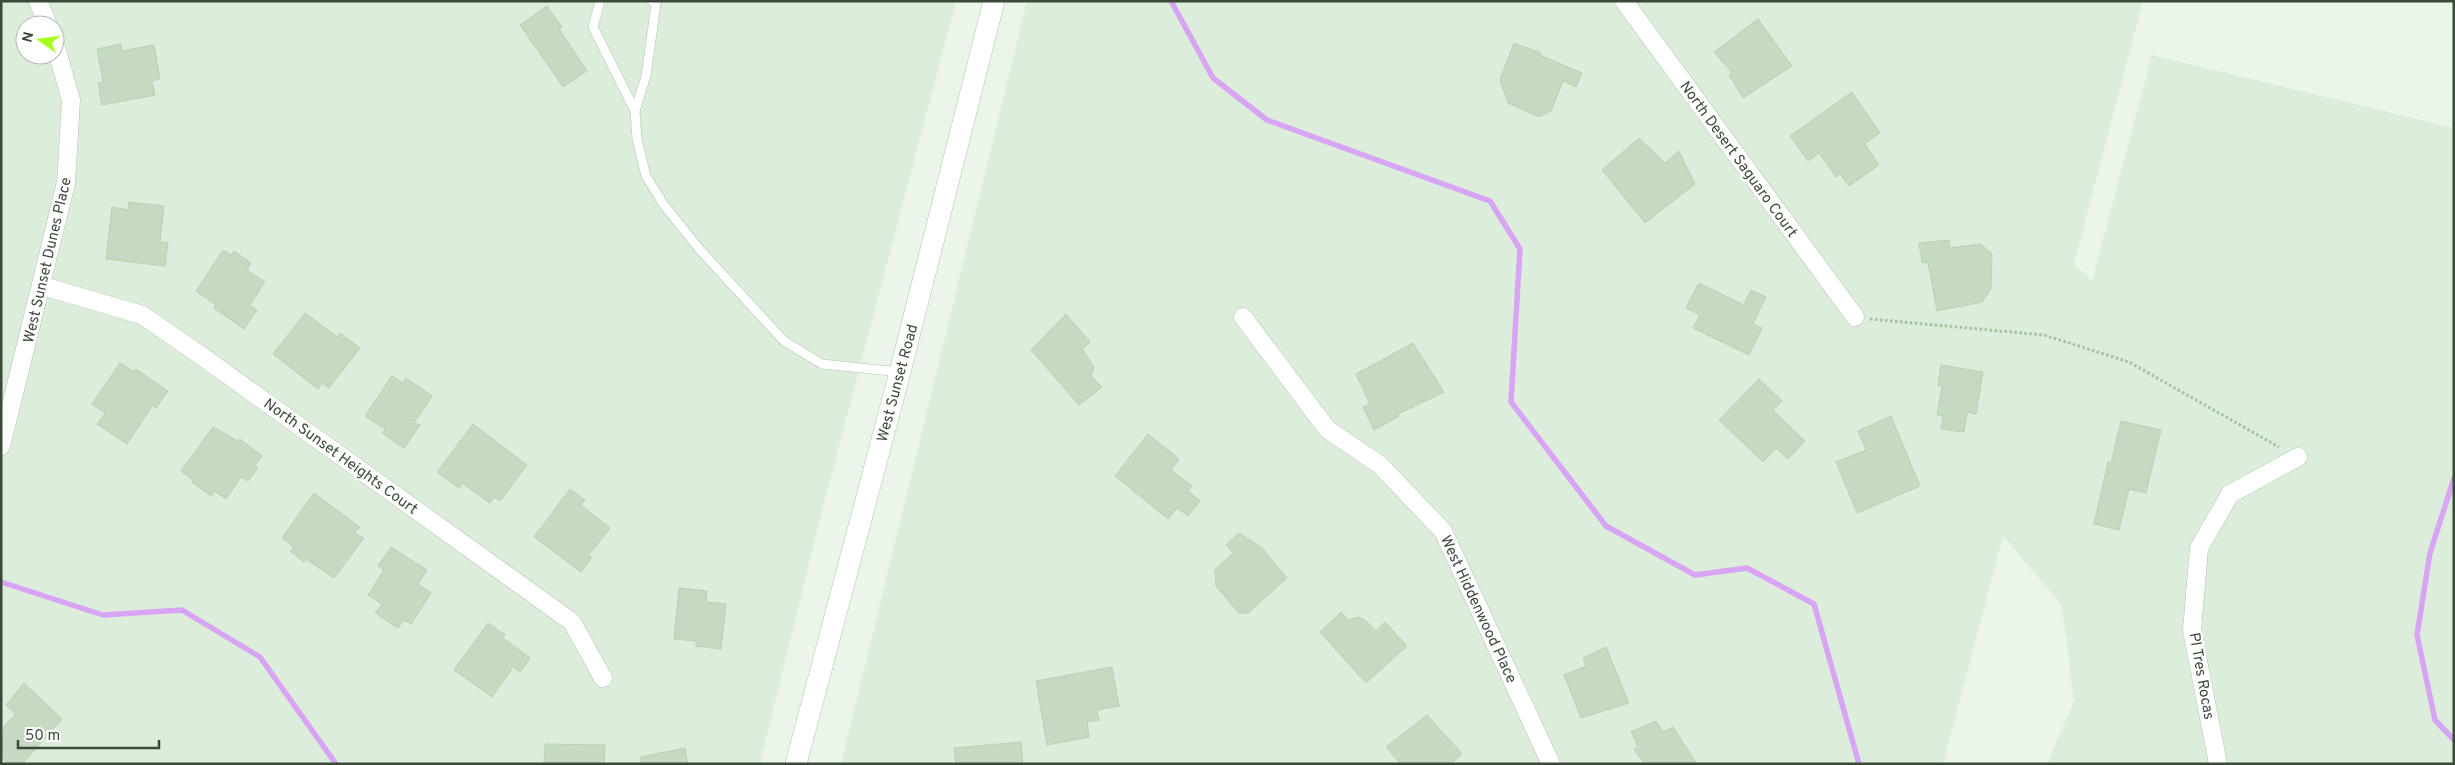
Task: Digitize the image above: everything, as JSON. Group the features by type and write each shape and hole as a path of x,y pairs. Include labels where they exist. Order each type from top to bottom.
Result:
{"street":[{"path":"38,1 44,15"},
{"name":"West Sunset Road","path":"796,764 900,372 994,1"},
{"name":"North Desert Saguaro Court","path":"1624,1 1855,317"},
{"name":"West Sunset Dunes Place","path":"1,446 66,183 71,100 61,65"},
{"name":"North Sunset Heights Court","path":"42,286 142,315 196,352 572,622 603,678"},
{"name":"West Hiddenwood Place","path":"1243,317 1327,429 1380,465 1443,531 1551,764"},
{"name":"Pl Tres Rocas","path":"2218,764 2192,630 2199,548 2230,494 2298,457"}],"lane":[{"path":"600,1 593,27 636,111"},
{"path":"652,1 656,4 646,76 636,111 637,139 646,176 664,205 701,251 784,341 822,364 900,372"}],"path":[{"path":"1855,317 2044,335 2129,362 2298,457"}],"shaded area":[{"path":"1,1 956,1 822,511 760,764 1,764"},
{"path":"1027,1 2143,1 2074,264 2092,281 2152,55 2454,128 2454,764 2047,764 2074,701 2062,605 2003,536 1943,764 841,764"}],"building":[{"path":"547,6 562,27 559,29 587,71 563,87 520,25"},
{"path":"1758,19 1792,66 1743,98 1729,75 1732,73 1714,52"},
{"path":"1514,43 1541,53 1540,55 1582,73 1576,87 1563,81 1551,111 1539,117 1508,103 1500,80"},
{"path":"121,44 122,51 154,45 160,79 152,81 155,95 102,105 98,83 103,82 97,49"},
{"path":"1852,92 1880,133 1865,144 1879,165 1849,186 1840,174 1836,177 1819,153 1808,161 1790,136"},
{"path":"1639,138 1665,163 1679,151 1695,184 1645,223 1602,170"},
{"path":"129,202 164,206 160,242 168,243 165,266 106,259 112,207 128,210"},
{"path":"1949,240 1950,248 1981,244 1992,254 1991,289 1982,302 1937,311 1928,262 1922,263 1919,243"},
{"path":"223,250 231,255 234,251 251,263 247,270 265,282 250,305 257,310 244,329 214,308 216,305 196,291"},
{"path":"1699,283 1744,305 1751,290 1766,297 1753,324 1762,328 1749,355 1693,328 1700,315 1686,308"},
{"path":"305,313 337,337 340,333 360,348 329,388 322,383 318,389 273,354"},
{"path":"1066,314 1090,342 1082,349 1094,367 1091,376 1102,387 1079,405 1031,350"},
{"path":"1413,343 1444,392 1398,414 1399,416 1374,430 1363,407 1370,404 1356,374"},
{"path":"120,363 134,372 136,369 168,391 156,408 153,405 127,444 97,424 105,413 92,404"},
{"path":"1941,365 1983,372 1976,414 1967,412 1964,432 1941,429 1943,416 1937,415 1942,386 1938,385"},
{"path":"392,376 403,383 406,378 432,396 414,423 420,425 404,448 382,433 385,429 365,416"},
{"path":"1759,379 1782,401 1773,410 1805,441 1788,459 1776,448 1763,462 1719,420"},
{"path":"1891,416 1920,486 1857,513 1836,462 1866,450 1858,431"},
{"path":"2121,421 2161,430 2146,493 2129,489 2119,530 2094,524 2108,462 2111,463"},
{"path":"473,424 527,465 500,501 494,497 490,503 462,483 459,488 437,472"},
{"path":"213,427 238,441 240,439 262,456 254,466 258,468 248,481 241,477 226,499 214,491 211,496 181,471"},
{"path":"1148,434 1179,459 1171,470 1192,486 1188,491 1200,501 1188,516 1177,508 1168,519 1115,476"},
{"path":"570,489 585,500 581,505 610,528 588,556 592,557 581,572 534,537"},
{"path":"314,493 360,527 354,533 364,538 334,578 306,559 304,562 290,551 294,547 282,538"},
{"path":"1239,533 1262,548 1287,578 1248,613 1239,613 1216,586 1215,570 1233,553 1226,545"},
{"path":"391,547 427,570 418,584 431,593 411,624 404,620 398,628 375,613 382,604 368,595 384,570 378,566"},
{"path":"679,588 707,591 706,602 726,604 721,649 696,646 696,641 674,639"},
{"path":"1341,612 1348,620 1359,617 1376,631 1385,622 1407,646 1366,683 1320,632"},
{"path":"488,623 505,635 503,638 530,658 520,672 513,667 492,697 454,670"},
{"path":"1606,647 1629,703 1581,718 1564,675 1586,666 1583,658"},
{"path":"1112,667 1119,706 1097,710 1099,720 1087,722 1089,737 1047,745 1036,681"},
{"path":"24,683 62,719 22,764 8,764 1,757 4,726 16,714 6,705"},
{"path":"1427,715 1462,754 1451,764 1401,764 1386,747"},
{"path":"1656,721 1663,732 1673,727 1697,764 1645,764 1634,749 1638,747 1631,732"},
{"path":"1021,742 1023,764 956,764 954,748"},
{"path":"545,744 605,745 604,764 544,764"},
{"path":"685,748 688,764 641,764 641,757"}],"waterway":[{"path":"1171,1 1213,78 1267,120 1490,201 1520,249 1511,402 1606,526 1695,575 1747,568 1814,604 1859,764"},
{"path":"2454,478 2430,553 2417,635 2435,720 2454,740"},
{"path":"1,582 103,615 182,610 260,657 336,764"}]}
